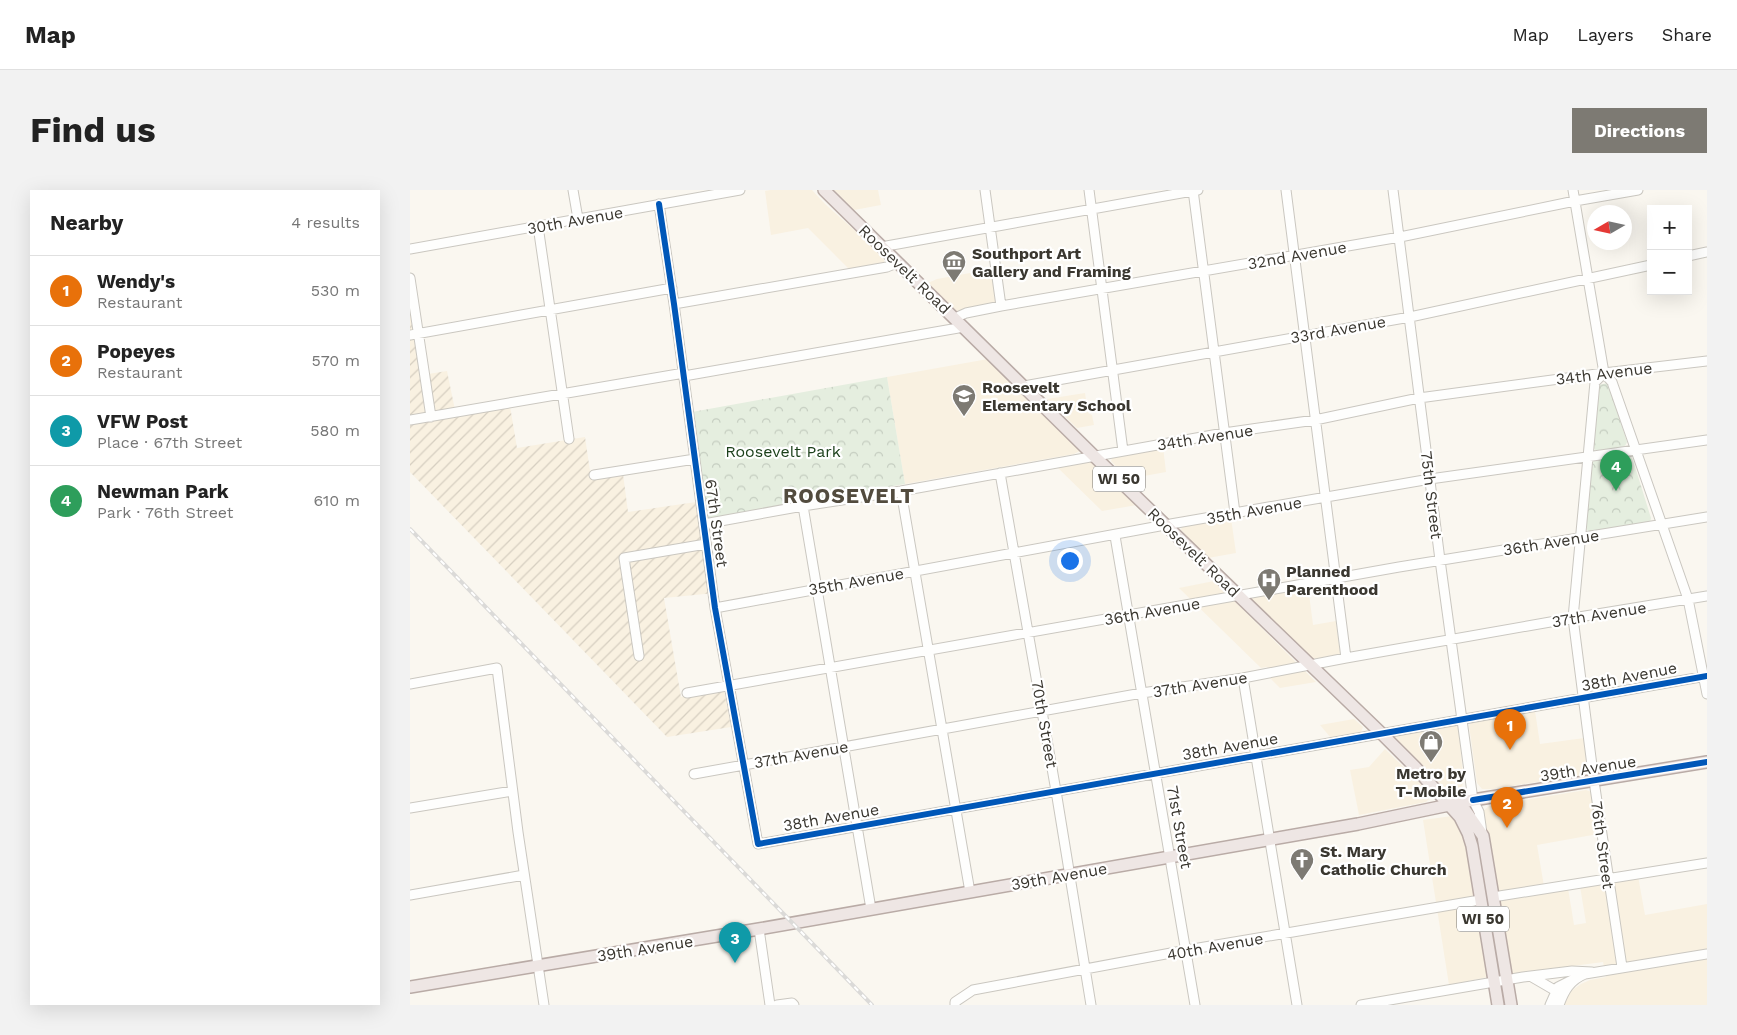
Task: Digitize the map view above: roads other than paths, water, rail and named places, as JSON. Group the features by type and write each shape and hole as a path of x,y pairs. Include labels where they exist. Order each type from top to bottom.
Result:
{"main road":[{"name":"Roosevelt Road","path":"824,190 832,195 897,263 1094,456 1454,804"},
{"name":"39th Avenue","path":"410,987 759,929 1358,824 1474,800 1707,762"},
{"name":"WI 50","path":"1454,804 1468,815 1483,836 1493,897 1500,981 1498,1005"},
{"name":"WI 50","path":"1454,804 1468,832 1472,846 1480,900 1500,981 1511,1005"}],"street":[{"path":"573,190 578,219"},
{"name":"30th Avenue","path":"410,249 740,190"},
{"path":"985,190 1001,306"},
{"path":"1089,190 1123,451"},
{"path":"881,247 1195,190 1203,272 1235,513"},
{"path":"1286,190 1346,658"},
{"name":"75th Street","path":"1393,190 1462,720 1474,800 1479,812 1483,836"},
{"path":"1572,190 1604,373 1612,382 1688,599 1706,676 1707,694"},
{"name":"32nd Avenue","path":"955,318 966,313 1001,306 1400,237 1638,190"},
{"name":"67th Street","path":"659,204 715,608 758,844"},
{"path":"538,226 569,439"},
{"path":"1692,255 1707,252"},
{"path":"674,304 897,263"},
{"name":"33rd Avenue","path":"1024,386 1410,317 1647,266"},
{"path":"410,278 414,334 432,417"},
{"path":"414,334 672,288"},
{"path":"410,420 964,327"},
{"name":"34th Avenue","path":"704,524 1224,433 1315,420 1419,398 1707,361"},
{"name":"76th Street","path":"1604,373 1595,382 1573,618 1594,781 1622,967"},
{"name":"35th Avenue","path":"715,608 914,570 1015,554 1235,513 1430,480 1707,440"},
{"path":"594,476 695,459"},
{"name":"70th Street","path":"1000,473 1043,711 1091,1005"},
{"path":"901,491 970,892"},
{"path":"803,506 871,909"},
{"name":"36th Avenue","path":"687,693 1440,560 1707,517"},
{"name":"71st Street","path":"1115,536 1195,1005"},
{"path":"639,656 624,558 706,544"},
{"name":"37th Avenue","path":"694,774 1142,693 1244,678 1310,664 1707,596"},
{"path":"410,684 497,668 512,791 544,1005"},
{"name":"38th Avenue","path":"758,844 1706,676"},
{"path":"1244,678 1297,1005"},
{"path":"410,808 512,791"},
{"path":"1468,832 1468,815 1474,800"},
{"path":"1493,897 1707,863"},
{"path":"410,895 524,875"},
{"name":"40th Avenue","path":"955,1004 973,990 1085,968 1480,900"},
{"path":"759,929 770,1005"},
{"path":"1550,1005 1573,980 1583,974 1707,954"},
{"path":"1361,1005 1529,976 1572,970 1592,972"},
{"path":"1529,976 1540,980 1560,993"},
{"path":"1559,1005 1560,993"},
{"path":"777,1005 793,1004"}],"railway":[{"path":"410,529 872,1005"}],"place":[{"name":"Southport Art Gallery and Framing","path":"954,283"},
{"name":"Roosevelt Elementary School","path":"964,417"},
{"name":"Newman Park","path":"1616,491"},
{"name":"Planned Parenthood","path":"1269,601"},
{"name":"Wendy's","path":"1510,750"},
{"name":"Metro by T-Mobile","path":"1431,763"},
{"name":"Popeyes","path":"1507,828"},
{"name":"St. Mary Catholic Church","path":"1302,881"},
{"name":"VFW Post","path":"735,963"}],"district":[{"name":"ROOSEVELT","path":"849,496"}],"park label":[{"name":"Roosevelt Park","path":"783,451"}]}
